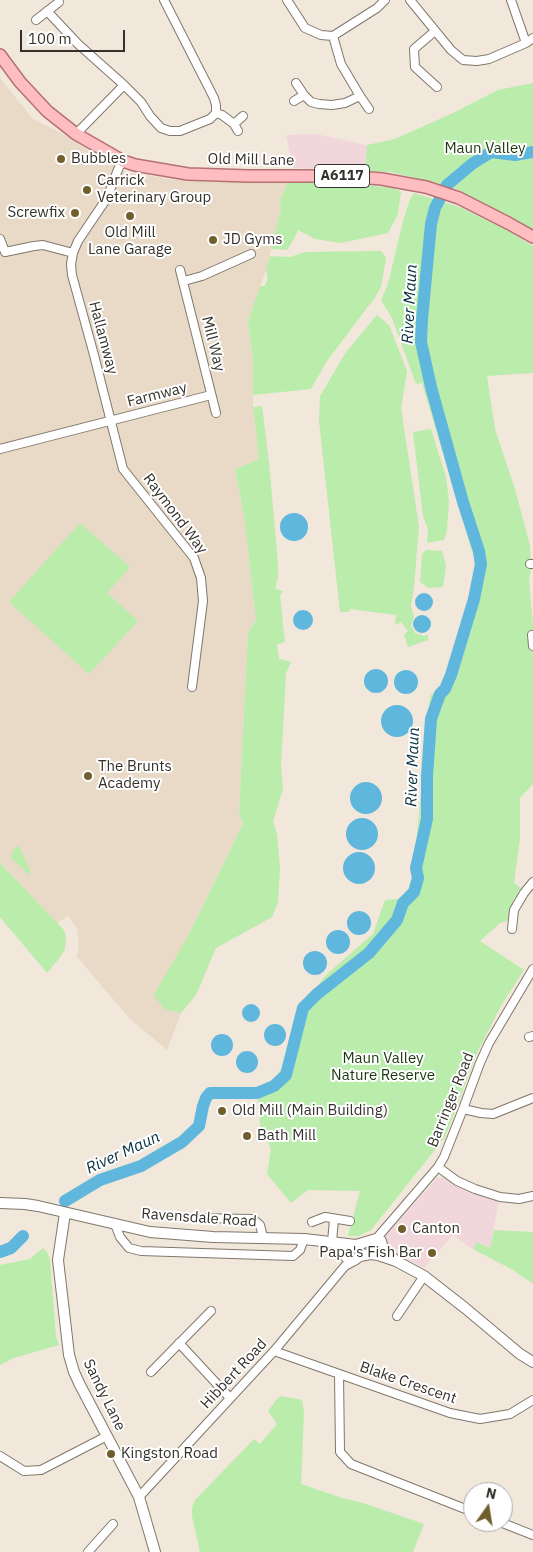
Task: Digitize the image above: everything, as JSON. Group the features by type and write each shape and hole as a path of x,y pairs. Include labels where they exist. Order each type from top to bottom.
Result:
{"main road":[{"name":"Old Mill Lane","path":"0,55 20,82 47,111 76,134 123,161 135,165 188,174 345,176 382,179 453,196 533,237"},
{"name":"Ravensdale Road","path":"0,1203 25,1204 160,1233 213,1237 304,1239 353,1244"},
{"name":"Sandy Lane","path":"65,1213 58,1260 69,1355 77,1378 139,1497 155,1552"},
{"path":"332,1242 396,1261 424,1276 520,1354 533,1362"},
{"path":"366,1251 344,1250 353,1244 360,1251 366,1251"}],"street":[{"path":"47,11 78,44 141,102 161,128 170,131 180,131 210,119 216,113 216,105 164,0"},
{"path":"287,0 306,28 321,35 332,36 377,8 385,0"},
{"path":"410,0 451,50 464,60 477,62 489,59 533,38"},
{"path":"511,0 526,43"},
{"path":"36,20 59,2"},
{"path":"435,31 414,49 415,68 436,87"},
{"path":"332,36 341,64 368,109"},
{"path":"296,83 311,102 319,104 345,103 360,96"},
{"path":"76,134 124,86"},
{"path":"294,101 304,95"},
{"path":"216,113 222,115 236,127 242,116"},
{"name":"Hallamway","path":"110,420 72,275 71,264 78,242 107,198 123,161"},
{"path":"0,239 2,253 44,245 73,253"},
{"path":"184,281 202,276 251,254"},
{"name":"Mill Way","path":"180,270 216,413"},
{"name":"Farmway","path":"110,420 211,395"},
{"path":"0,449 110,420"},
{"name":"Raymond Way","path":"110,420 123,469 194,558 201,578 203,601 192,688"},
{"path":"515,924 514,910 533,882"},
{"name":"Barringer Road","path":"366,1251 438,1167 464,1110 489,1043 533,969"},
{"path":"464,1110 493,1114 533,1098"},
{"path":"438,1167 457,1181 475,1190 500,1197 519,1199 533,1196"},
{"path":"192,1218 253,1219 260,1225 263,1237"},
{"path":"312,1222 325,1218 350,1221"},
{"path":"332,1242 334,1219"},
{"path":"115,1224 120,1238 129,1248 141,1252 293,1256 300,1250 304,1239"},
{"name":"Hibbert Road","path":"139,1497 366,1251"},
{"path":"397,1316 424,1276"},
{"path":"151,1372 210,1311"},
{"path":"179,1343 230,1398"},
{"name":"Blake Crescent","path":"274,1351 450,1413 480,1419 510,1414 533,1400"},
{"path":"339,1374 340,1452 352,1464 463,1508"},
{"path":"0,1456 24,1471 41,1470 107,1436"},
{"path":"88,1552 112,1524"},
{"path":"513,1527 533,1535"}],"shaded area":[{"path":"0,78 32,118 70,138 93,154 128,173 168,179 216,182 288,182 280,200 281,209 266,270 248,321 253,360 253,407 259,459 235,469 244,515 256,620 248,632 239,813 243,824 188,935 196,995 181,1013 167,1050 130,1019 77,957 79,943 77,929 68,916 57,923 0,863"},
{"path":"316,134 367,145 365,171 293,168 286,135"},
{"path":"437,1178 445,1178 468,1191 499,1200 490,1248 478,1242 473,1249 453,1235 424,1268 391,1251 386,1245 385,1234 393,1223 396,1224"}],"green space":[{"name":"Maun Valley","path":"533,83 533,230 457,189 390,172 365,171 367,145 395,139 498,90"},
{"path":"288,182 346,183 394,188 401,192 398,214 388,233 341,243 315,239 298,230 287,250 271,249 281,209 280,200"},
{"name":"Maun Valley Nature Reserve","path":"414,193 459,207 505,229 533,246 533,373 487,376 495,429 515,489 530,546 531,571 529,579 533,626 533,784 520,798 520,839 514,883 521,888 513,901 507,921 500,923 480,941 524,970 502,1004 478,1051 445,1137 371,1230 359,1236 348,1236 360,1191 308,1190 291,1203 267,1174 271,1149 260,1125 258,1099 284,1065 295,1014 327,974 373,934 385,900 411,898 430,696 446,681 475,574 474,558 422,383 416,384 392,318 381,300 388,284 403,221 410,199"},
{"path":"381,251 386,258 381,287 327,361 311,389 253,395 253,360 248,321 260,286 265,286 268,279 266,270 270,256 290,257 305,252"},
{"path":"377,315 389,325 407,371 401,408 419,527 411,607 414,616 411,626 415,633 424,636 428,634 428,640 408,647 404,635 408,631 401,622 395,625 396,615 350,609 348,612 340,612 319,421 320,396 346,352"},
{"path":"262,406 278,564 278,577 275,589 283,591 280,596 285,642 277,644 279,659 291,662 286,673 281,767 283,789 273,821 277,834 280,868 278,902 272,917 216,948 196,995 181,1013 164,1009 154,995 188,936 243,824 239,813 248,632 256,620 244,515 235,469 259,459 253,407"},
{"path":"431,429 446,477 449,501 447,530 444,540 427,543 428,529 423,516 413,432"},
{"path":"80,523 130,567 107,593 138,621 89,674 9,602"},
{"path":"426,550 442,551 446,565 443,587 429,588 420,582 422,554"},
{"path":"17,846 20,848 30,870 28,874 11,858 12,852"},
{"path":"0,863 63,929 66,936 65,949 47,973 0,917"},
{"path":"494,1230 533,1232 533,1284 513,1270 473,1249 477,1242 490,1248"},
{"path":"43,1248 50,1260 56,1336 59,1345 14,1358 0,1365 0,1265 30,1259"},
{"path":"281,1396 302,1400 304,1412 301,1484 424,1524 413,1552 200,1552 192,1516 195,1500 254,1439 260,1444 277,1424 268,1411"}],"water":[{"path":"294,513 304,517 308,527 304,537 294,541 284,537 280,527 284,517"},
{"path":"424,593 431,595 433,602 431,609 424,611 417,609 415,602 417,595"},
{"path":"299,610 307,610 313,616 313,624 307,630 299,630 293,624 293,616"},
{"path":"422,615 430,620 431,624 426,632 422,633 414,628 413,624 418,616"},
{"path":"376,669 385,672 388,681 385,690 376,693 367,690 364,681 367,672"},
{"path":"406,670 415,673 418,682 415,691 406,694 397,691 394,682 397,673"},
{"path":"397,705 409,709 413,721 409,733 397,737 385,733 381,721 385,709"},
{"path":"366,782 378,786 382,798 378,810 366,814 354,810 350,798 354,786"},
{"path":"362,818 374,822 378,834 374,846 362,850 350,846 346,834 350,822"},
{"path":"359,852 371,856 375,868 371,880 359,884 347,880 343,868 347,856"},
{"path":"359,911 368,914 371,923 368,932 359,935 350,932 347,923 350,914"},
{"path":"338,930 347,933 350,942 347,951 338,954 329,951 326,942 329,933"},
{"path":"315,951 324,954 327,963 324,972 315,975 306,972 303,963 306,954"},
{"path":"251,1004 257,1007 260,1013 257,1019 251,1022 245,1019 242,1013 245,1007"},
{"path":"275,1024 283,1027 286,1035 283,1043 275,1046 267,1043 264,1035 267,1027"},
{"path":"222,1034 230,1037 233,1045 230,1053 222,1056 214,1053 211,1045 214,1037"},
{"path":"247,1051 255,1054 258,1062 255,1070 247,1073 239,1070 236,1062 239,1054"}],"waterway":[{"name":"River Maun","path":"65,1201 100,1180 141,1166 182,1142 199,1126 203,1106 210,1093 257,1093 274,1086 286,1075 303,1008 317,994 369,953 397,920 403,903 414,892 418,878 416,868 427,819 427,776 431,719 440,694 445,689 451,675 474,599 481,564 479,551 463,502 431,387 421,342 431,224 435,208 447,185 472,164 491,152 515,155 533,152"},
{"name":"River Maun","path":"0,1252 11,1248 23,1236"}],"place":[{"name":"Bubbles","path":"61,159"},
{"name":"Carrick Veterinary Group","path":"87,190"},
{"name":"Screwfix","path":"75,213"},
{"name":"Old Mill Lane Garage","path":"130,216"},
{"name":"JD Gyms","path":"213,240"},
{"name":"The Brunts Academy","path":"88,776"},
{"name":"Old Mill (Main Building)","path":"222,1111"},
{"name":"Bath Mill","path":"247,1136"},
{"name":"Canton","path":"402,1229"},
{"name":"Papa's Fish Bar","path":"432,1253"},
{"name":"Kingston Road","path":"111,1454"}]}
